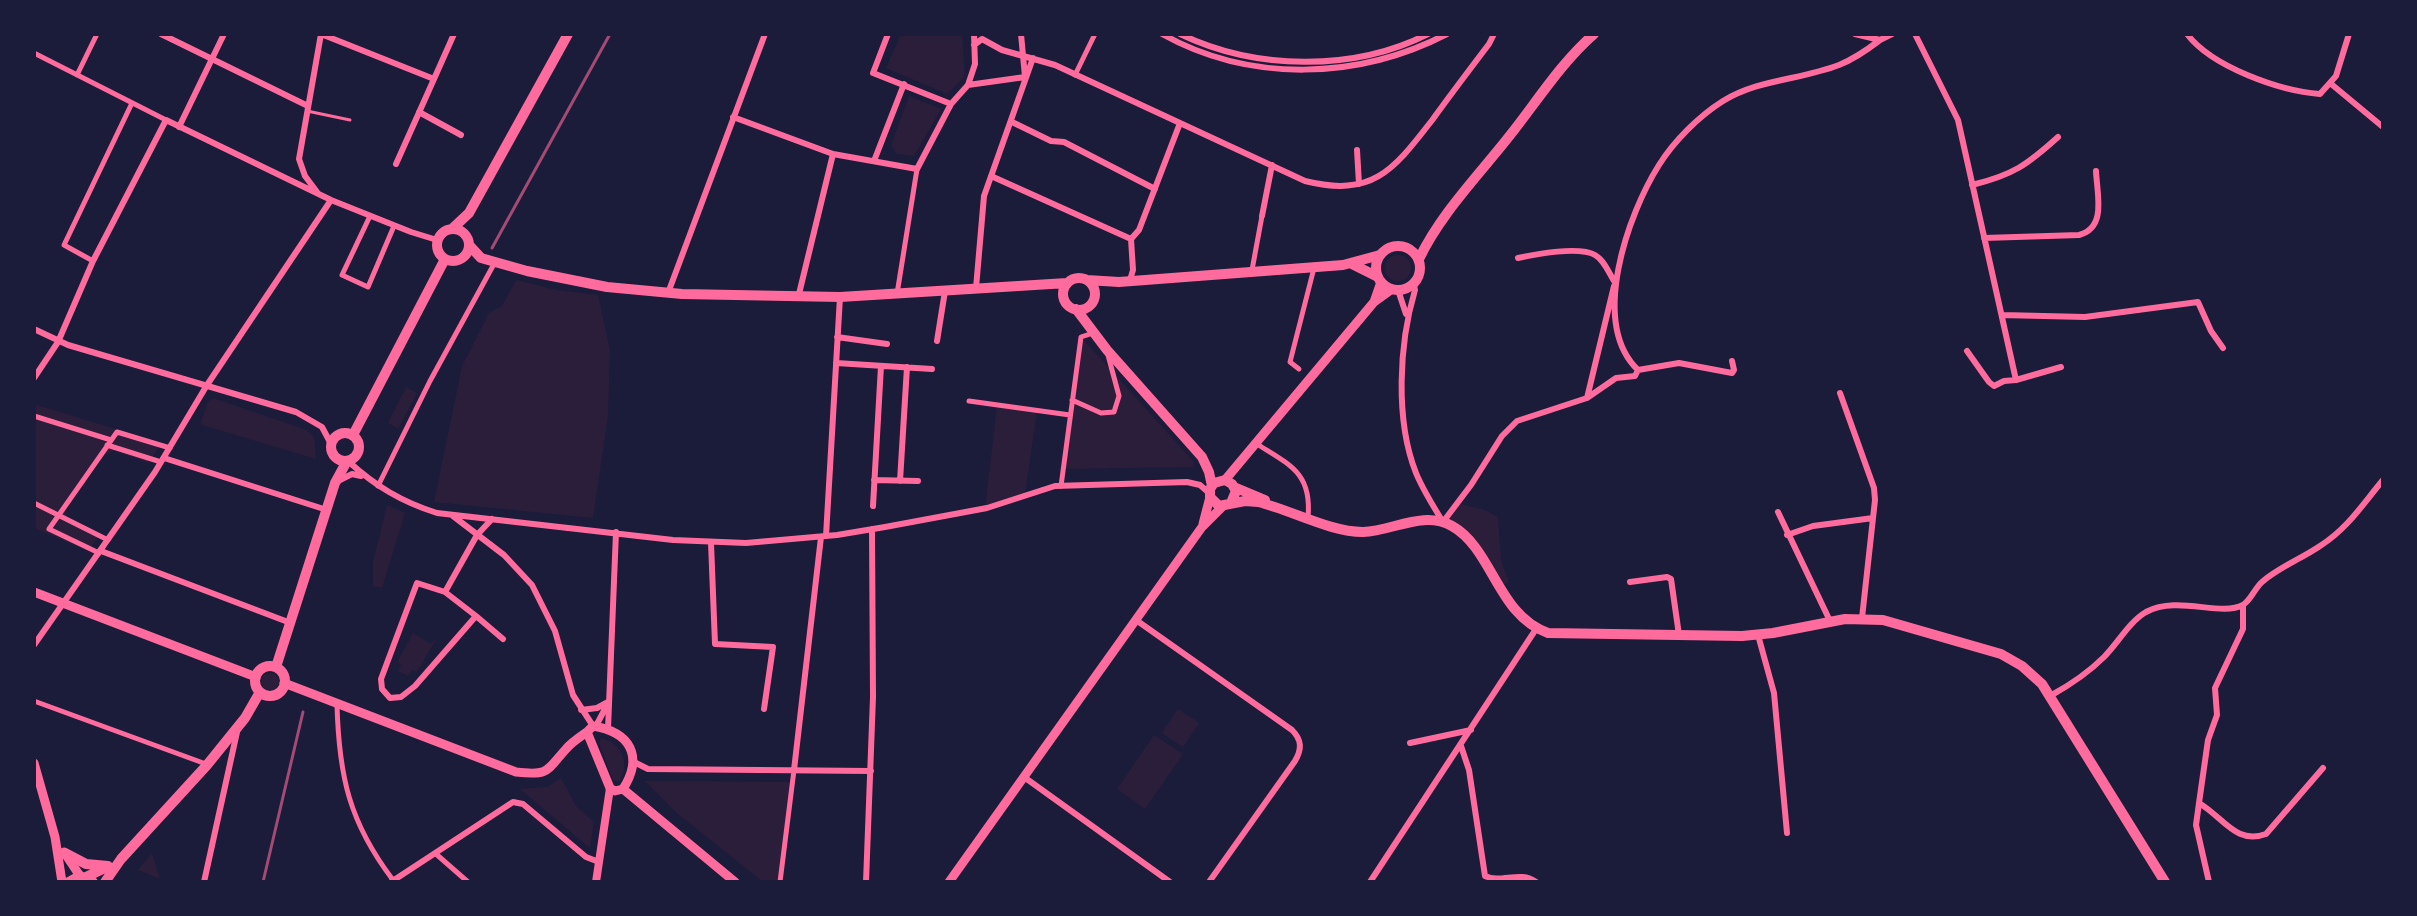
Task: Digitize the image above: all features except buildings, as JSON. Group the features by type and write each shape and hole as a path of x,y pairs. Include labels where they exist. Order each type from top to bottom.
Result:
{"main road":[{"path":"467,217 466,254 459,260 445,259 438,251 437,240 443,232 467,217 568,34"},
{"path":"949,882 1202,527 1220,487 1374,302 1395,290 1414,285 1420,273 1419,259 1433,231 1514,130 1544,87 1594,34"},
{"path":"453,228 468,240 477,256 495,263 595,285 668,293 798,298 1067,283 1076,278 1124,282 1350,264 1380,255 1396,246 1407,248 1419,259"},
{"path":"1407,248 1433,231"},
{"path":"1374,302 1380,280 1376,265 1380,255"},
{"path":"353,435 445,259"},
{"path":"1350,264 1395,290"},
{"path":"1087,280 1093,286 1095,333"},
{"path":"1076,309 1085,309 1103,288 1124,282"},
{"path":"1067,283 1065,301 1076,309 1107,350 1202,457 1213,465 1220,487 1215,504 1252,501 1281,508"},
{"path":"276,667 335,483 347,461 358,452 359,443 353,435 339,434 331,449 335,483"},
{"path":"331,449 339,460 347,461"},
{"path":"1202,527 1235,495 1220,487"},
{"path":"1220,487 1345,530 1362,532 1413,521 1443,522 1462,533 1517,613 1536,629 1560,634 1758,635 1862,618 1900,623 2001,654 2034,675 2050,696 2165,882"},
{"path":"34,592 256,677"},
{"path":"276,667 283,674 284,683 276,694 268,696 260,692 256,677 261,669 276,667"},
{"path":"284,683 516,772 532,774 549,770 567,748 592,728 608,729 629,744 634,762 623,789 615,791 610,788 592,728"},
{"path":"105,882 121,859 238,728 260,692"},
{"path":"34,763 55,837 62,882"},
{"path":"623,789 735,882"},
{"path":"55,837 86,879"},
{"path":"65,853 86,864 108,866"},
{"path":"69,882 86,879 121,859"}],"street":[{"path":"77,75 97,34"},
{"path":"161,34 307,108"},
{"path":"179,127 224,34"},
{"path":"319,194 305,176 299,159 321,34 434,79"},
{"path":"396,164 454,34"},
{"path":"668,293 765,34"},
{"path":"888,34 873,73 951,104"},
{"path":"897,294 917,169 951,104 968,85 975,64 974,34"},
{"path":"1021,34 1025,77"},
{"path":"1075,75 1095,34"},
{"path":"1162,34 1218,59 1301,69 1333,69 1385,60 1447,34"},
{"path":"1180,34 1218,49 1283,61 1331,60 1380,51 1428,34"},
{"path":"1403,34 1406,43"},
{"path":"974,45 982,39 993,47 1033,58 1305,181 1324,186 1359,184 1378,177 1402,159 1494,34"},
{"path":"1855,34 1880,40"},
{"path":"1587,398 1614,284 1646,190 1659,164 1693,125 1723,101 1752,86 1838,66 1862,55 1892,34"},
{"path":"1915,34 1955,110 2016,380"},
{"path":"2187,34 2193,42 2218,59 2280,87 2320,94 2336,76 2349,34"},
{"path":"34,53 331,200 437,240"},
{"path":"976,288 984,196 1033,58"},
{"path":"968,85 1025,77"},
{"path":"2330,83 2383,127"},
{"path":"874,161 904,84"},
{"path":"93,261 64,245 132,103"},
{"path":"419,112 461,135"},
{"path":"733,117 833,154 917,169"},
{"path":"34,378 58,342 93,261 166,120"},
{"path":"1012,122 1051,141 1064,142 1155,189"},
{"path":"1124,282 1133,270 1131,239 1139,230 1180,123"},
{"path":"1972,185 2002,178 2028,165 2058,137"},
{"path":"1357,150 1359,184"},
{"path":"798,298 833,154"},
{"path":"1252,271 1272,165"},
{"path":"1984,238 2079,235 2089,232 2098,222 2096,171"},
{"path":"991,176 1131,239"},
{"path":"34,645 163,460 207,385 331,200"},
{"path":"370,216 342,275 368,287 394,226"},
{"path":"1518,258 1543,252 1590,253 1599,257 1614,284 1615,323 1620,343 1638,370"},
{"path":"378,486 430,381 495,263"},
{"path":"1299,369 1290,362 1314,267"},
{"path":"1414,285 1403,336 1401,385 1407,443 1415,472 1443,522 1509,428 1530,415 1587,398 1616,378 1635,376 1638,370"},
{"path":"1395,290 1407,317"},
{"path":"937,341 945,291"},
{"path":"780,882 823,536 840,297"},
{"path":"2002,315 2085,317 2198,302 2211,331 2223,348"},
{"path":"34,329 58,342 296,412 322,427 331,449"},
{"path":"1061,486 1081,337 1095,333"},
{"path":"837,337 887,344"},
{"path":"1072,400 1101,413 1114,412 1119,396 1107,350"},
{"path":"1967,351 1994,386 2061,367"},
{"path":"1638,370 1679,363 1732,373 1732,361"},
{"path":"836,363 932,369"},
{"path":"873,506 881,366"},
{"path":"900,481 907,367"},
{"path":"1840,393 1871,474 1875,500 1862,618"},
{"path":"969,401 1070,415"},
{"path":"34,416 163,460 327,510"},
{"path":"170,448 117,432 49,529 100,552 288,622"},
{"path":"1257,444 1296,468 1303,477 1309,505 1308,517"},
{"path":"347,461 378,486 412,505 452,515 711,543 823,536 872,529 987,508 1037,490 1061,486 1187,482 1220,487"},
{"path":"335,483 352,474 365,477"},
{"path":"874,480 918,481"},
{"path":"2209,882 2196,825 2208,740 2217,715 2215,688 2243,629 2243,605 2262,582 2320,546 2352,521 2383,480"},
{"path":"34,503 108,540"},
{"path":"1778,512 1830,621"},
{"path":"452,515 504,555 532,585 555,631 573,695 592,728 608,702"},
{"path":"1787,535 1813,526 1873,518"},
{"path":"445,592 477,535 492,519"},
{"path":"866,882 869,873 873,697 872,529"},
{"path":"608,729 616,532"},
{"path":"711,543 715,644 773,647 764,709"},
{"path":"1630,582 1671,579 1679,635"},
{"path":"476,616 415,686 401,697 390,698 382,689 381,679 417,583 445,592 476,616 503,639"},
{"path":"2050,696 2078,680 2148,611 2178,604 2243,605"},
{"path":"1136,620 1292,730 1301,745 1295,761 1209,882"},
{"path":"1370,882 1536,629"},
{"path":"1758,635 1774,693 1787,833"},
{"path":"34,701 207,765"},
{"path":"581,710 597,708 608,702"},
{"path":"337,704 338,736 348,801 373,853 392,881 509,804 518,802 528,807 586,857 599,862"},
{"path":"204,882 238,728"},
{"path":"1410,743 1471,730"},
{"path":"1461,746 1469,770 1485,876 1494,879 1518,875 1536,882"},
{"path":"634,762 648,769 871,771"},
{"path":"2199,803 2238,834 2256,838 2266,834 2323,768"},
{"path":"1024,777 1170,882"},
{"path":"596,882 610,788"},
{"path":"436,854 468,882"},
{"path":"869,873 873,882"}],"lane":[{"path":"307,108 350,120"}],"shaded area":[{"path":"901,34 962,34 965,76 947,94 886,68"},
{"path":"909,96 941,109 914,156 896,154 891,145"},
{"path":"1398,255 1407,259 1411,268 1407,277 1398,281 1389,277 1385,268 1389,259"},
{"path":"516,280 557,290 598,295 610,350 608,416 593,518 434,502 462,366 489,313 502,306"},
{"path":"1081,337 1194,462 1193,467 1063,469"},
{"path":"406,387 417,393 398,429 388,423"},
{"path":"213,398 307,430 314,437 316,459 202,425 208,402"},
{"path":"34,404 161,443 149,463 114,451 101,456 65,508 68,519 100,534 89,551 34,528"},
{"path":"997,405 1037,411 1025,494 985,508"},
{"path":"1457,503 1485,510 1498,517 1501,560 1509,582 1500,587 1479,554 1443,522"},
{"path":"387,505 405,513 382,588 373,586 373,562"},
{"path":"413,633 431,644 438,636 417,672 412,670 408,676 398,671 401,664 397,662"},
{"path":"270,673 279,682 270,691 261,682"},
{"path":"1178,709 1199,723 1183,747 1162,733"},
{"path":"1154,735 1183,754 1145,809 1117,789"},
{"path":"601,738 614,744 622,755 624,768 619,782 613,780 599,743"},
{"path":"561,778 576,806 594,822 590,848 520,789 547,787"},
{"path":"645,781 795,782 779,882 763,882 678,814"},
{"path":"152,853 160,879 138,870"}],"railway":[{"path":"492,248 610,34"},
{"path":"263,882 303,712"}]}
